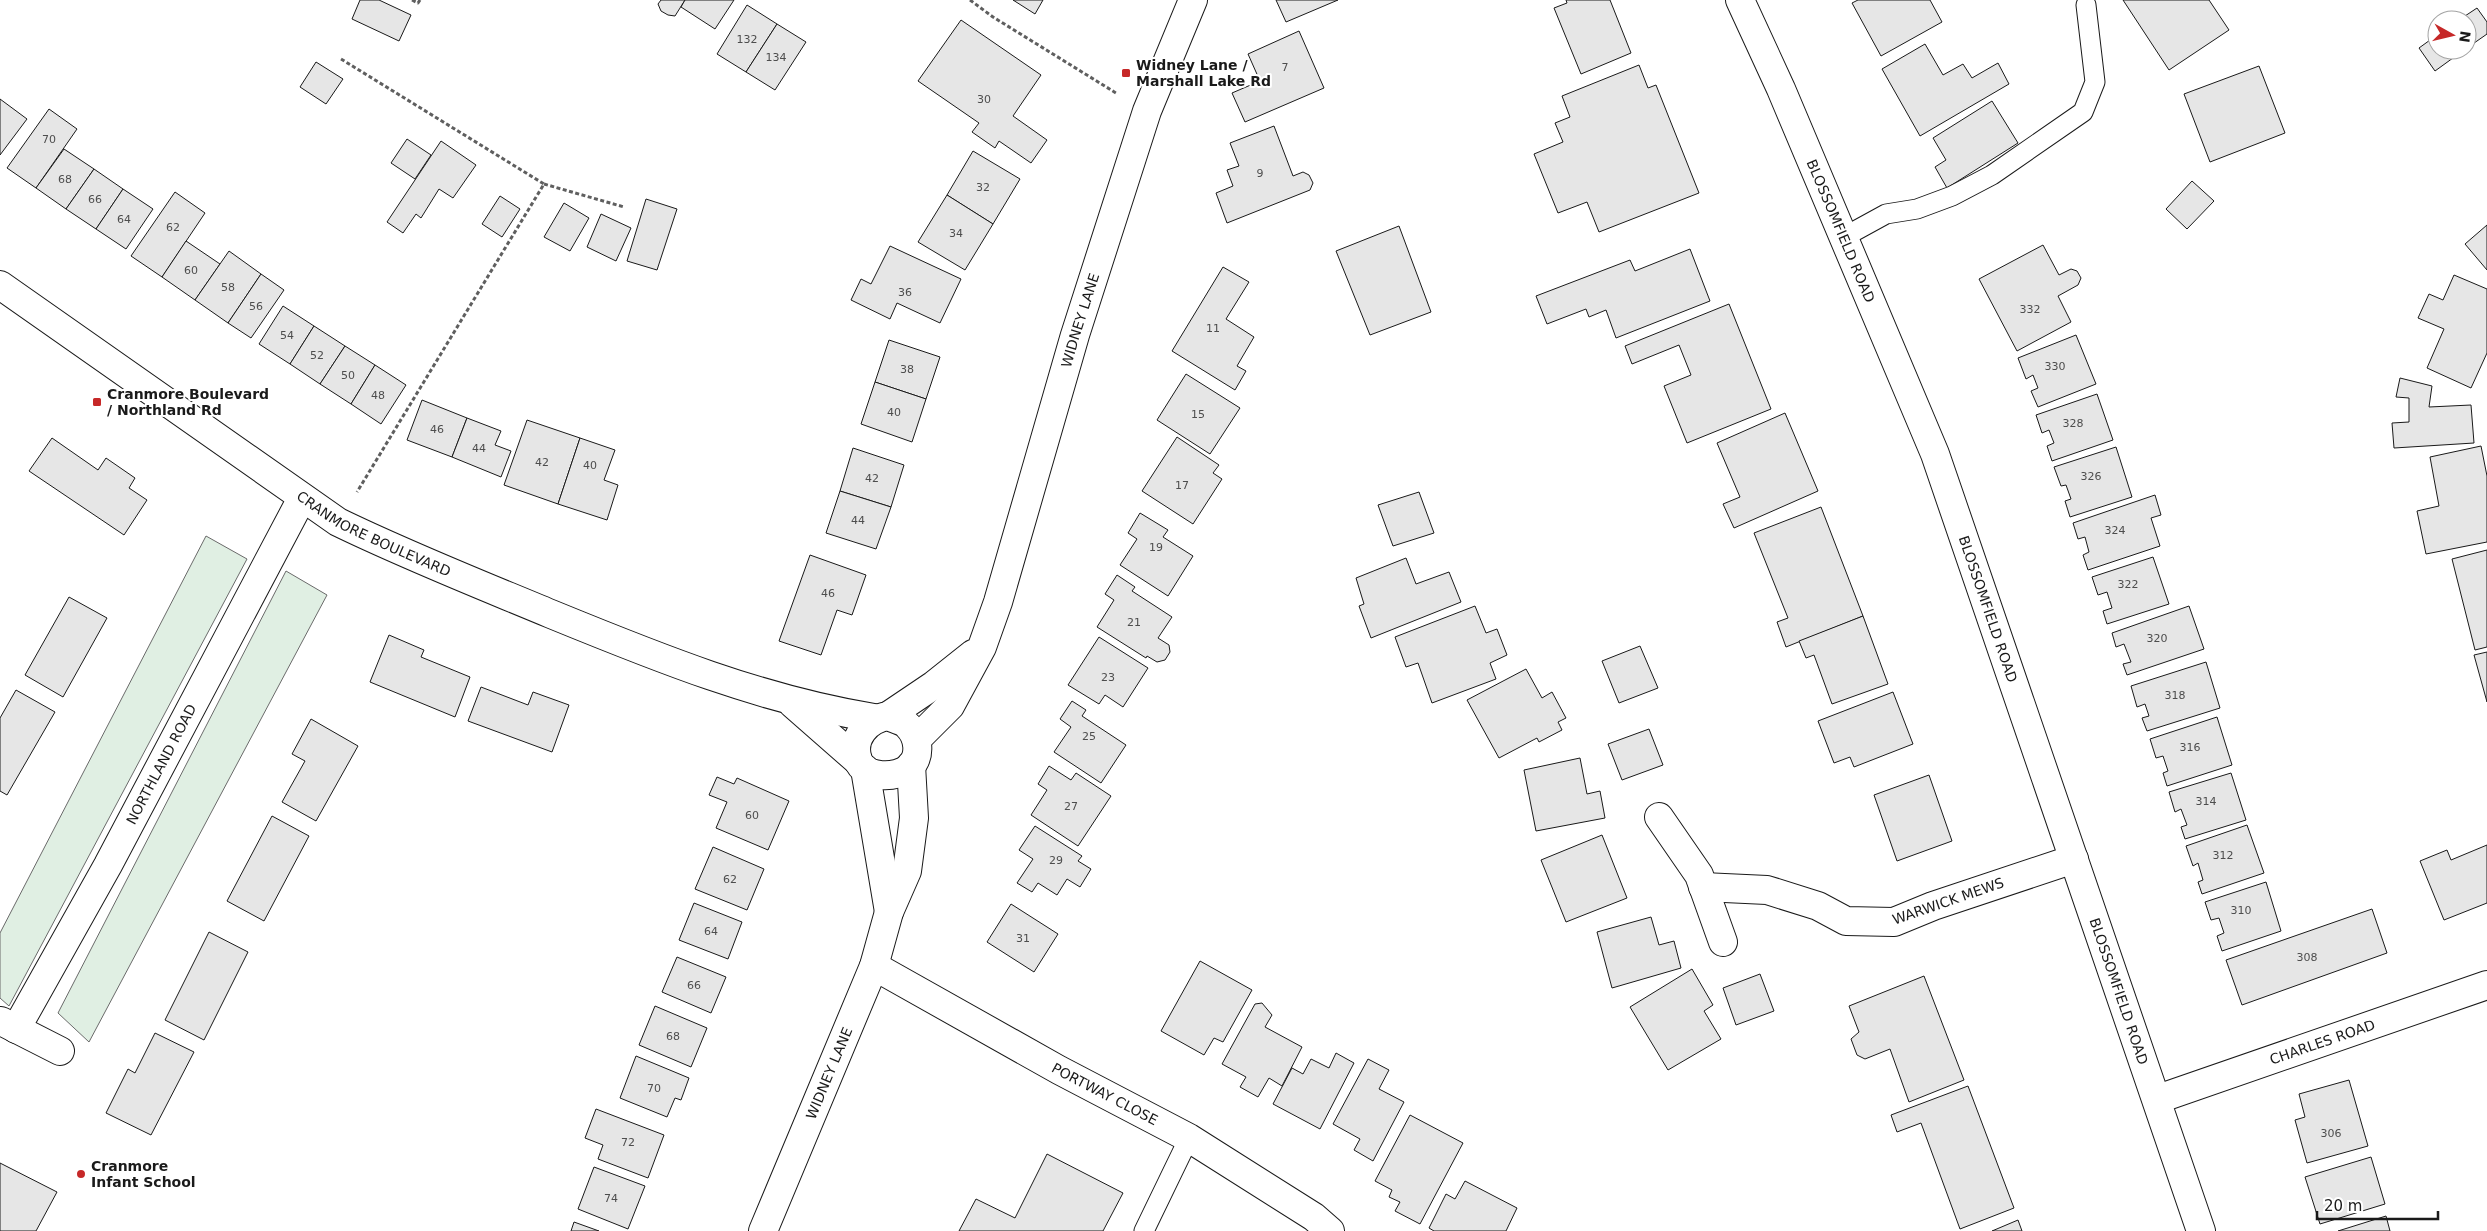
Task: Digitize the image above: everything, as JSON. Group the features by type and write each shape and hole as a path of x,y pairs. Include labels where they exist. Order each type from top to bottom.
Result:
{"street":[{"name":"WIDNEY LANE","path":"917,739 950,706 982,647 998,602 1075,335 1147,111 1193,0"},
{"name":"BLOSSOMFIELD ROAD","path":"1740,0 1782,88 1935,454 2158,1099 2201,1231"},
{"name":"CRANMORE BOULEVARD","path":"2,291 338,522 394,549 649,654 790,701 881,717"},
{"name":"NORTHLAND ROAD","path":"60,1051 8,1025 108,865 302,498"},
{"path":"881,717 908,724 917,739 917,754 911,766 901,774 887,777 861,765 856,745 862,731 881,717 934,685 982,647"},
{"name":"CRANMORE BOULEVARD","path":"790,701 861,765"},
{"name":"WIDNEY LANE","path":"861,765 890,912"},
{"name":"WIDNEY LANE","path":"763,1231 874,966 890,912 907,872 914,818 911,766"},
{"path":"1659,817 1699,875 1723,942"},
{"name":"WARWICK MEWS","path":"1703,887 1767,890 1818,906 1846,921 1894,922 1933,906 2074,858"},
{"name":"PORTWAY CLOSE","path":"874,966 1059,1070 1189,1138 1314,1216 1330,1231"},
{"name":"CHARLES ROAD","path":"2158,1099 2487,985"}],"lane":[{"path":"1844,237 1886,214 1917,209 1952,196 1992,175 2083,112 2095,82 2086,5"},
{"path":"1144,1231 1189,1138"}],"path":[{"path":"412,0 418,3 420,0"},
{"path":"970,0 993,17 1147,111"},
{"path":"341,59 544,184 624,207"},
{"path":"338,522 544,184"}],"green space":[{"path":"206,536 247,559 9,1006 0,998 0,933"},
{"path":"286,571 327,595 89,1042 58,1013"}],"building":[{"path":"360,0 379,0 411,15 399,41 352,19"},
{"path":"661,0 685,0 675,16 661,11 658,4"},
{"path":"685,0 734,0 715,29 681,7"},
{"path":"1013,0 1043,0 1035,14"},
{"path":"1276,0 1338,0 1286,22"},
{"path":"1566,0 1610,0 1631,53 1581,74 1554,8 1567,3"},
{"path":"1858,0 1930,0 1942,22 1881,56 1852,3"},
{"path":"2123,0 2209,0 2229,30 2169,70"},
{"path":"747,5 777,24 746,72 717,54"},
{"path":"2477,8 2487,22 2487,34 2477,41 2477,10 2474,10"},
{"path":"961,20 1041,75 1013,116 1047,140 1031,163 999,141 995,148 972,132 979,123 918,81"},
{"path":"777,24 806,42 775,90 746,72"},
{"path":"1299,31 1324,88 1245,122 1232,93 1260,81 1248,54"},
{"path":"2427,42 2427,60 2419,48"},
{"path":"1925,44 1943,75 1963,64 1972,78 1998,63 2009,84 1920,136 1882,69"},
{"path":"2427,60 2450,60 2435,71"},
{"path":"316,62 343,79 326,104 300,87"},
{"path":"1639,65 1648,88 1656,85 1699,193 1599,232 1587,202 1558,213 1534,154 1563,142 1555,123 1570,117 1562,96"},
{"path":"2259,66 2285,133 2210,162 2184,94"},
{"path":"0,99 27,119 0,155"},
{"path":"1992,101 2018,143 1947,188 1935,167 1946,160 1933,138"},
{"path":"49,109 77,129 36,188 7,168"},
{"path":"1274,126 1293,176 1303,172 1309,175 1313,183 1310,190 1227,223 1216,193 1233,186 1227,170 1239,166 1230,143"},
{"path":"407,139 431,155 415,179 391,163"},
{"path":"441,141 476,165 453,198 439,189 421,218 416,214 403,233 387,222"},
{"path":"64,149 94,169 66,209 36,188"},
{"path":"973,151 1020,179 993,224 947,195"},
{"path":"94,169 123,189 96,229 66,209"},
{"path":"2192,181 2214,201 2187,229 2166,209"},
{"path":"123,189 153,209 126,249 96,229"},
{"path":"175,192 205,213 162,277 131,256"},
{"path":"947,195 993,224 965,270 918,242"},
{"path":"500,196 520,209 502,237 482,224"},
{"path":"646,199 677,209 657,270 627,261"},
{"path":"564,203 589,218 570,251 544,237"},
{"path":"601,214 631,228 616,261 587,247"},
{"path":"2487,225 2487,270 2465,244"},
{"path":"1399,226 1431,312 1370,335 1336,251"},
{"path":"186,241 220,264 195,300 162,277"},
{"path":"2043,245 2059,275 2071,269 2077,271 2081,278 2078,285 2058,296 2071,322 2017,351 1979,279"},
{"path":"890,246 961,279 940,323 897,303 890,319 851,300 861,279 871,284"},
{"path":"1690,249 1710,301 1616,338 1606,310 1589,317 1586,309 1547,324 1536,296 1630,260 1635,271"},
{"path":"229,251 261,274 228,323 195,300"},
{"path":"1223,267 1249,282 1226,319 1254,337 1237,366 1246,371 1235,390 1172,351"},
{"path":"261,274 284,290 251,338 228,323"},
{"path":"2454,275 2487,289 2487,353 2471,388 2427,368 2444,329 2418,318 2429,294 2443,300"},
{"path":"1729,304 1771,409 1687,443 1664,386 1691,375 1679,345 1632,364 1625,346"},
{"path":"283,306 314,326 290,364 259,344"},
{"path":"314,326 345,346 320,384 290,364"},
{"path":"2076,335 2096,384 2038,407 2031,391 2038,388 2033,375 2026,379 2018,358"},
{"path":"889,340 940,357 926,399 875,382"},
{"path":"345,346 375,365 351,404 320,384"},
{"path":"375,365 406,385 381,424 351,404"},
{"path":"1186,374 1240,408 1210,454 1157,420"},
{"path":"2400,378 2432,386 2429,407 2471,405 2474,443 2394,448 2392,423 2409,422 2409,398 2396,397"},
{"path":"875,382 926,399 912,442 861,424"},
{"path":"2097,394 2113,440 2052,461 2047,446 2054,443 2049,430 2042,433 2036,415"},
{"path":"422,400 467,418 452,457 407,440"},
{"path":"1785,413 1818,491 1734,528 1723,504 1740,497 1717,443"},
{"path":"467,418 501,431 495,445 511,451 501,477 452,457"},
{"path":"527,420 580,438 558,504 504,485"},
{"path":"1177,437 1219,465 1213,473 1222,479 1193,524 1142,491"},
{"path":"52,438 98,470 106,458 135,478 129,488 147,500 124,535 29,471"},
{"path":"580,438 615,450 604,480 618,485 607,520 558,504"},
{"path":"2481,446 2487,476 2487,542 2426,554 2417,511 2439,506 2430,457"},
{"path":"2116,447 2132,497 2070,517 2065,501 2071,499 2066,485 2061,486 2054,467"},
{"path":"853,448 904,465 891,507 840,491"},
{"path":"840,491 891,507 876,549 826,533"},
{"path":"1419,492 1434,533 1393,546 1378,505"},
{"path":"2155,495 2161,515 2151,518 2160,546 2088,570 2083,555 2089,552 2085,537 2078,539 2073,523"},
{"path":"1821,507 1863,616 1786,647 1777,622 1788,618 1754,533"},
{"path":"1140,513 1168,530 1163,537 1193,556 1168,596 1120,565 1137,539 1128,533"},
{"path":"2487,550 2487,647 2475,650 2452,559"},
{"path":"810,555 866,575 852,615 837,610 821,655 779,641"},
{"path":"2153,557 2169,604 2107,624 2103,611 2112,608 2107,592 2098,595 2092,577"},
{"path":"1406,558 1416,584 1449,572 1461,602 1371,638 1359,606 1364,604 1356,578"},
{"path":"1117,575 1135,587 1132,591 1172,617 1158,638 1169,645 1170,652 1165,660 1157,662 1147,656 1146,658 1097,627 1114,600 1105,594"},
{"path":"69,597 107,618 63,697 25,675"},
{"path":"1475,606 1486,633 1497,629 1507,655 1490,663 1496,679 1432,703 1418,663 1406,667 1395,637"},
{"path":"2189,606 2204,649 2127,675 2123,664 2131,662 2124,644 2116,647 2112,633"},
{"path":"1863,616 1888,684 1832,704 1814,655 1806,658 1799,641"},
{"path":"389,635 424,650 421,657 470,677 455,717 370,682"},
{"path":"1099,637 1148,668 1123,707 1105,695 1099,704 1068,685"},
{"path":"1640,646 1658,688 1619,703 1602,661"},
{"path":"2487,652 2487,702 2474,655"},
{"path":"2206,662 2220,708 2147,731 2142,718 2149,716 2145,704 2137,707 2131,686"},
{"path":"1526,669 1542,698 1552,692 1566,718 1558,722 1562,730 1539,742 1537,738 1499,758 1467,700"},
{"path":"481,687 528,705 533,692 569,705 552,752 468,721"},
{"path":"16,690 55,712 7,795 0,791 0,718"},
{"path":"1893,692 1913,744 1854,767 1850,757 1834,763 1818,721"},
{"path":"1072,701 1086,710 1082,716 1126,745 1101,783 1054,752 1071,727 1060,719"},
{"path":"2217,717 2232,765 2167,786 2163,773 2168,771 2163,756 2156,758 2150,739"},
{"path":"311,719 358,746 316,821 282,802 305,761 292,754"},
{"path":"1649,729 1663,765 1622,780 1608,744"},
{"path":"1580,758 1587,794 1600,791 1605,818 1536,831 1524,770"},
{"path":"1049,766 1071,780 1076,773 1111,796 1078,846 1031,815 1047,790 1038,784"},
{"path":"2231,773 2246,820 2185,839 2181,827 2187,825 2181,809 2175,812 2169,792"},
{"path":"1929,775 1952,841 1897,861 1874,795"},
{"path":"717,777 734,784 737,778 789,801 768,850 716,828 727,802 709,795"},
{"path":"272,816 309,836 264,921 227,901"},
{"path":"2247,825 2264,873 2202,894 2198,882 2203,880 2198,863 2193,866 2186,846"},
{"path":"1035,826 1082,856 1078,861 1091,869 1080,887 1067,879 1057,895 1038,883 1032,892 1017,883 1033,859 1019,850"},
{"path":"1602,835 1627,898 1566,922 1541,860"},
{"path":"2487,845 2487,903 2444,920 2420,861 2447,850 2451,860"},
{"path":"713,847 764,869 747,910 695,889"},
{"path":"2266,882 2281,931 2222,951 2217,936 2224,933 2219,918 2211,920 2205,902"},
{"path":"694,903 742,922 728,959 679,940"},
{"path":"1011,904 1058,934 1034,972 987,942"},
{"path":"2372,909 2387,953 2242,1005 2226,960"},
{"path":"1651,917 1659,945 1674,941 1681,968 1612,988 1597,932"},
{"path":"209,932 248,952 204,1040 165,1020"},
{"path":"677,957 726,977 711,1013 662,992"},
{"path":"1200,961 1252,990 1223,1042 1214,1038 1204,1055 1161,1031"},
{"path":"1692,969 1713,1005 1704,1011 1721,1039 1668,1070 1630,1007"},
{"path":"1760,974 1774,1011 1736,1025 1723,988"},
{"path":"1924,976 1964,1080 1909,1102 1890,1049 1865,1059 1857,1055 1851,1039 1859,1032 1849,1006"},
{"path":"1262,1003 1272,1015 1265,1027 1302,1047 1282,1086 1269,1078 1258,1097 1240,1087 1246,1077 1222,1064 1255,1004"},
{"path":"655,1006 707,1028 691,1067 639,1045"},
{"path":"155,1033 194,1052 151,1135 106,1113 128,1069 135,1073"},
{"path":"1336,1053 1354,1063 1320,1129 1273,1104 1292,1068 1303,1074 1311,1059 1329,1068"},
{"path":"636,1056 689,1078 681,1100 675,1098 667,1117 620,1098"},
{"path":"1368,1059 1389,1070 1379,1089 1404,1102 1373,1161 1354,1150 1360,1139 1333,1124"},
{"path":"2349,1080 2368,1146 2307,1163 2295,1120 2305,1117 2299,1094"},
{"path":"1968,1086 2014,1208 1960,1229 1921,1123 1897,1132 1891,1115"},
{"path":"596,1109 664,1135 648,1178 598,1159 603,1145 585,1138"},
{"path":"1410,1115 1463,1143 1420,1224 1395,1211 1400,1202 1389,1197 1392,1190 1375,1181"},
{"path":"1047,1154 1123,1193 1103,1231 959,1231 976,1199 1015,1218"},
{"path":"2371,1157 2385,1204 2320,1224 2305,1177"},
{"path":"0,1163 57,1192 36,1231 0,1231"},
{"path":"594,1167 645,1186 628,1229 578,1209"},
{"path":"1465,1181 1517,1208 1506,1231 1434,1231 1429,1228 1446,1194 1455,1199"},
{"path":"2386,1216 2390,1231 2338,1231"},
{"path":"2018,1220 2022,1231 1992,1231"},
{"path":"574,1222 599,1231 571,1231"}],"place":[{"name":"Widney Lane / Marshall Lake Rd","path":"1126,73"},
{"name":"Cranmore Boulevard / Northland Rd","path":"97,402"},
{"name":"Cranmore Infant School","path":"81,1174"}]}
